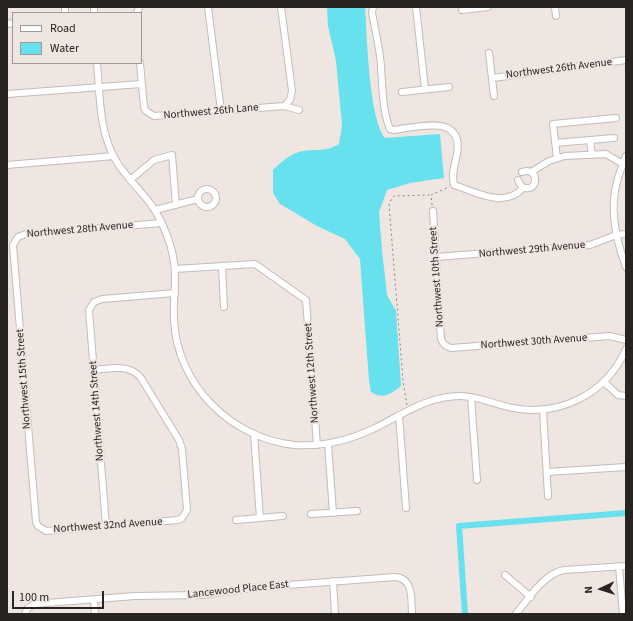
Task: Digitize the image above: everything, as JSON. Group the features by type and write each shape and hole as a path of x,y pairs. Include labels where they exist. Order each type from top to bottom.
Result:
{"street":[{"path":"208,7 221,111"},
{"path":"281,7 292,91 290,100 284,106"},
{"path":"373,7 372,13 380,57 385,109 390,130 438,124 453,131 457,139 457,154 454,163 454,185 499,199 519,192 523,188 528,188 535,184 536,178 531,172"},
{"path":"416,7 425,89"},
{"path":"462,10 486,7"},
{"path":"555,7 556,16"},
{"name":"Northwest 26th Avenue","path":"489,53 494,96"},
{"name":"Northwest 26th Avenue","path":"493,78 626,60"},
{"path":"97,64 104,132 114,156 130,180 146,197 162,223 170,245 175,270 175,329 178,344 189,374 203,395 214,407 238,426 254,434 278,442 317,445 328,444 360,434 399,414 434,399 448,397 471,397 484,399 510,408 523,410 543,410 556,408 581,399 604,382 616,368 626,349"},
{"name":"Northwest 26th Lane","path":"140,64 144,107 146,111 154,116 284,106 300,110"},
{"path":"7,94 141,84"},
{"path":"402,92 449,87"},
{"path":"557,158 553,124 616,118"},
{"path":"555,143 614,138"},
{"path":"590,140 592,155"},
{"path":"522,172 531,172 557,158 565,156 606,154 623,164"},
{"path":"7,165 114,156"},
{"path":"130,180 154,160 172,156 176,205"},
{"path":"626,156 617,183 614,198 616,235 626,267"},
{"path":"518,180 519,184 523,188"},
{"path":"154,210 198,199"},
{"name":"Northwest 10th Street","path":"433,211 443,343"},
{"name":"Northwest 28th Avenue","path":"18,238 26,234 162,223"},
{"name":"Northwest 29th Avenue","path":"436,257 590,245 616,235 626,234"},
{"name":"Northwest 15th Street","path":"18,238 14,245 36,522"},
{"name":"Northwest 12th Street","path":"222,266 255,264 306,300 317,445"},
{"path":"175,270 222,266 224,307"},
{"name":"Northwest 14th Street","path":"106,526 89,310 98,300 175,293"},
{"name":"Northwest 30th Avenue","path":"443,343 446,347 451,348 610,336 626,340"},
{"name":"Northwest 32nd Avenue","path":"36,522 38,526 46,531 174,521 182,518 187,510 182,449 179,440 138,374 125,368 94,370"},
{"path":"604,382 618,395 626,396"},
{"path":"471,397 477,480"},
{"path":"543,410 548,496"},
{"path":"399,414 406,508"},
{"path":"254,434 260,518"},
{"path":"328,444 333,513"},
{"path":"547,472 626,467"},
{"path":"312,514 357,511"},
{"path":"236,520 283,516"},
{"path":"619,566 623,614"},
{"path":"516,614 547,578 555,572 564,570 626,566"},
{"path":"505,574 531,597"},
{"name":"Lancewood Place East","path":"26,612 34,604 150,595 201,595 261,587 395,577 403,579 407,582 410,590 412,614"},
{"path":"333,581 335,614"},
{"path":"94,599 95,614"}],"path":[{"path":"408,410 404,394 389,204 394,196 431,195 454,185"},
{"path":"431,195 433,211"}],"water":[{"path":"327,7 365,7 372,96 375,113 385,138 440,134 444,178 410,183 387,190 379,212 387,295 396,311 401,386 390,394 383,396 371,392 369,381 360,259 345,239 317,226 280,204 273,193 273,170 285,160 299,152 334,147 339,144 342,125 336,61 328,26"}],"waterway":[{"path":"465,614 459,526 626,513"}]}
